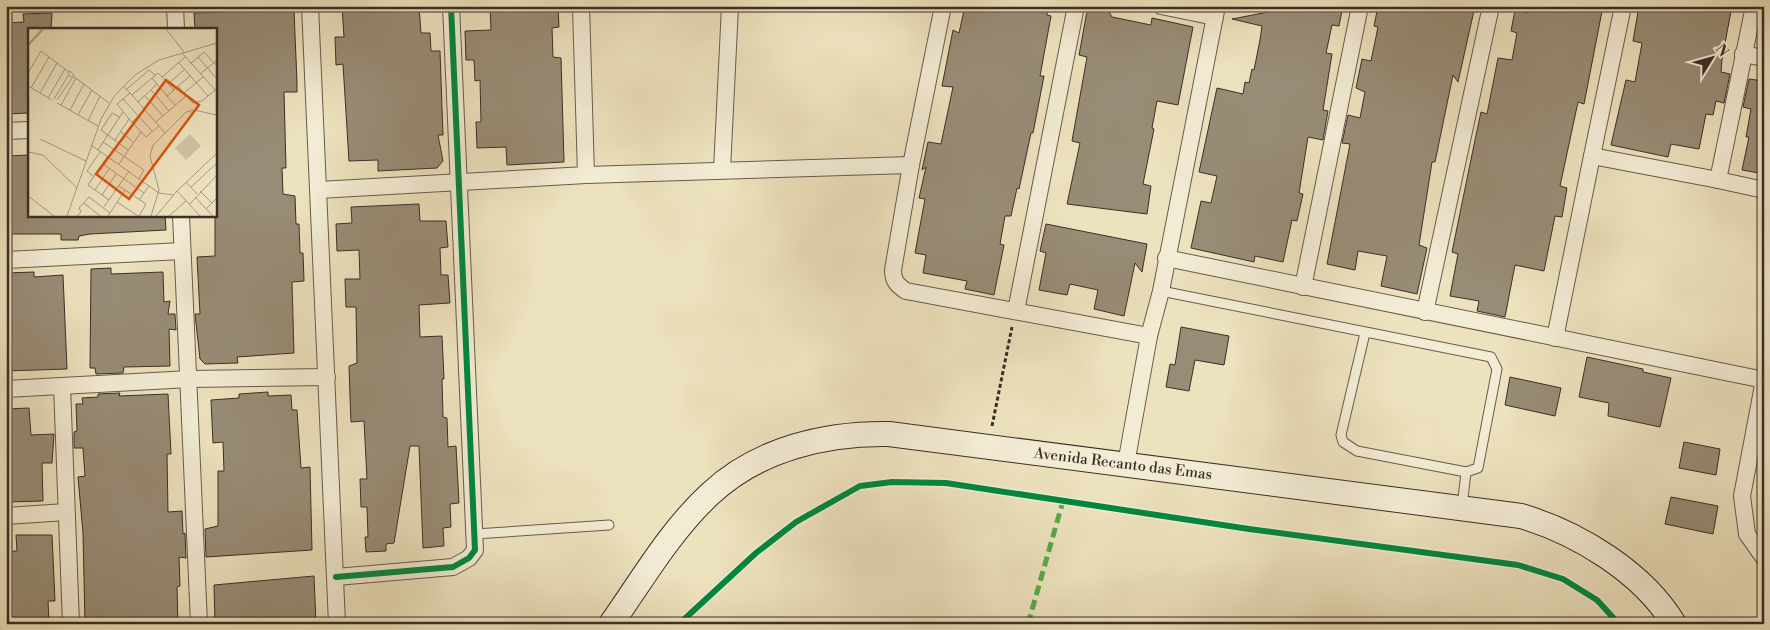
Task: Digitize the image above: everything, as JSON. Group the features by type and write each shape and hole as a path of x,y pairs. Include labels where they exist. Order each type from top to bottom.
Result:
{"main road":[{"name":"Avenida Recanto das Emas","path":"611,624 668,541 690,514 710,493 736,473 790,447 859,434 889,434 988,446 1521,516 1565,531 1585,542 1644,587 1667,612 1674,624"}],"street":[{"path":"175,6 176,28"},
{"path":"310,6 337,624"},
{"path":"336,577 453,568 469,558 475,550 476,534 457,182 451,6"},
{"path":"581,6 586,175"},
{"path":"722,170 730,6"},
{"path":"943,6 911,165 892,270 893,279 898,286 906,291 1149,336"},
{"path":"1016,311 1076,6"},
{"path":"1126,464 1149,336 1161,291 1216,12 1161,6"},
{"path":"1303,287 1360,6"},
{"path":"1425,312 1490,6"},
{"path":"1555,338 1623,6"},
{"path":"1718,180 1754,6"},
{"path":"1743,54 1764,58"},
{"path":"6,131 28,130"},
{"path":"1592,156 1764,190"},
{"path":"319,190 586,175 911,165"},
{"path":"181,216 190,379 199,624"},
{"path":"6,260 182,251"},
{"path":"1166,258 1764,380 1742,496 1746,534 1764,558"},
{"path":"6,388 190,379 327,377"},
{"path":"62,386 71,624"},
{"path":"6,516 66,512"}],"lane":[{"path":"1161,291 1491,357 1497,369 1480,465 1475,470 1466,472 1356,451 1342,442 1341,435 1364,333"},
{"path":"1462,507 1466,472"},
{"path":"476,534 609,525"}],"path":[{"path":"988,446 1016,311"}],"building":[{"path":"223,6 251,6 251,12 294,11 297,92 284,92 286,168 282,168 283,194 295,196 296,224 299,224 300,253 303,253 304,281 292,282 294,353 237,357 238,363 205,364 200,359 195,314 200,314 197,257 215,256 216,28 195,28 194,13 223,12"},
{"path":"342,6 419,6 421,33 430,33 431,51 440,51 443,135 438,135 443,161 437,168 378,171 378,160 349,161 343,64 336,65 335,37 344,37"},
{"path":"490,6 558,6 559,27 552,28 553,57 561,58 564,162 507,165 506,147 477,148 476,122 481,122 480,80 475,81 474,60 466,60 465,31 491,30"},
{"path":"965,6 1048,6 1047,15 1051,16 1040,76 1044,76 1033,133 1031,133 1011,216 1005,216 1000,244 1004,245 994,295 965,289 967,281 923,273 926,255 915,253 925,199 919,198 926,167 922,170 928,142 941,144 953,87 942,86 953,30 959,33"},
{"path":"1088,6 1108,10 1112,17 1151,25 1152,18 1193,27 1178,105 1157,101 1152,128 1154,129 1143,184 1151,186 1147,214 1067,204 1080,143 1072,141 1087,57 1079,55"},
{"path":"1299,6 1343,6 1339,26 1332,25 1326,53 1332,54 1323,110 1328,111 1323,140 1308,137 1299,193 1303,194 1297,221 1292,220 1283,262 1255,256 1254,262 1191,248 1201,201 1211,203 1217,176 1199,172 1217,88 1243,94 1245,82 1249,83 1252,69 1254,70 1260,40 1262,26 1232,19"},
{"path":"1378,6 1475,6 1458,82 1453,75 1435,162 1432,162 1419,245 1427,248 1417,294 1381,286 1387,256 1358,251 1355,270 1327,264 1350,144 1342,143 1348,115 1360,118 1365,92 1356,88 1362,59 1371,61 1378,27 1374,26"},
{"path":"1530,6 1603,6 1584,104 1578,102 1560,186 1567,188 1562,217 1555,216 1544,271 1515,265 1505,317 1477,311 1479,301 1450,296 1458,254 1452,252 1481,112 1487,114 1498,58 1512,60 1517,33 1511,31 1515,10 1528,13"},
{"path":"1639,6 1732,6 1722,59 1721,72 1730,74 1724,103 1716,101 1713,115 1706,114 1699,149 1671,144 1668,157 1611,145 1626,80 1635,82 1642,43 1633,41"},
{"path":"52,13 51,28 28,28 28,113 6,114 6,23 24,22 23,14"},
{"path":"1749,79 1764,81 1764,174 1742,170 1749,137 1746,137 1751,109 1743,107"},
{"path":"28,155 28,216 165,216 166,230 90,234 79,236 78,240 61,240 61,234 6,234 6,156"},
{"path":"419,204 420,221 446,221 448,247 440,248 441,275 448,275 450,303 419,305 420,337 442,336 443,417 447,418 448,447 456,446 459,503 450,504 451,527 443,528 444,546 423,548 419,446 410,446 394,543 386,544 386,551 366,552 365,537 368,537 367,507 361,507 360,479 367,479 364,421 351,422 349,366 357,363 356,307 346,307 345,279 360,279 359,250 337,251 336,224 352,223 351,207"},
{"path":"1046,224 1147,244 1142,272 1135,263 1124,316 1094,309 1098,290 1070,284 1067,295 1039,290 1046,253 1040,251"},
{"path":"111,268 111,274 163,272 164,302 170,301 168,314 175,314 176,330 169,329 170,366 124,367 123,373 96,374 95,368 90,368 91,269"},
{"path":"34,272 34,277 63,275 67,369 6,371 6,273"},
{"path":"1181,327 1229,336 1224,365 1195,360 1189,391 1166,387 1170,364 1175,365"},
{"path":"1587,357 1643,369 1643,372 1671,378 1660,427 1608,416 1609,403 1579,397"},
{"path":"1510,377 1561,388 1555,416 1505,405"},
{"path":"268,392 268,396 291,395 292,410 297,410 301,468 310,467 312,550 206,557 205,529 218,526 218,471 224,471 223,442 213,443 211,400 239,398 239,394"},
{"path":"120,393 119,396 168,394 171,454 167,454 168,512 182,511 183,534 185,533 186,558 179,557 180,586 177,587 178,624 85,624 83,533 78,477 85,476 83,448 74,448 74,432 77,431 76,404 83,404 82,398 98,397 98,394"},
{"path":"29,408 31,435 54,434 52,463 42,463 43,501 6,502 6,409"},
{"path":"1684,442 1720,449 1716,475 1679,468"},
{"path":"1671,497 1718,506 1713,534 1665,524"},
{"path":"16,535 52,535 55,601 48,601 49,624 6,624 6,551 17,551"},
{"path":"314,576 316,624 215,624 214,585"}],"marked path":[{"path":"1028,624 1063,501"}],"cycle path":[{"path":"336,577 453,567 469,558 475,550 451,6"},
{"path":"679,624 756,553 796,522 860,486 892,482 946,483 1249,529 1518,565 1563,579 1597,600 1619,624"}]}
